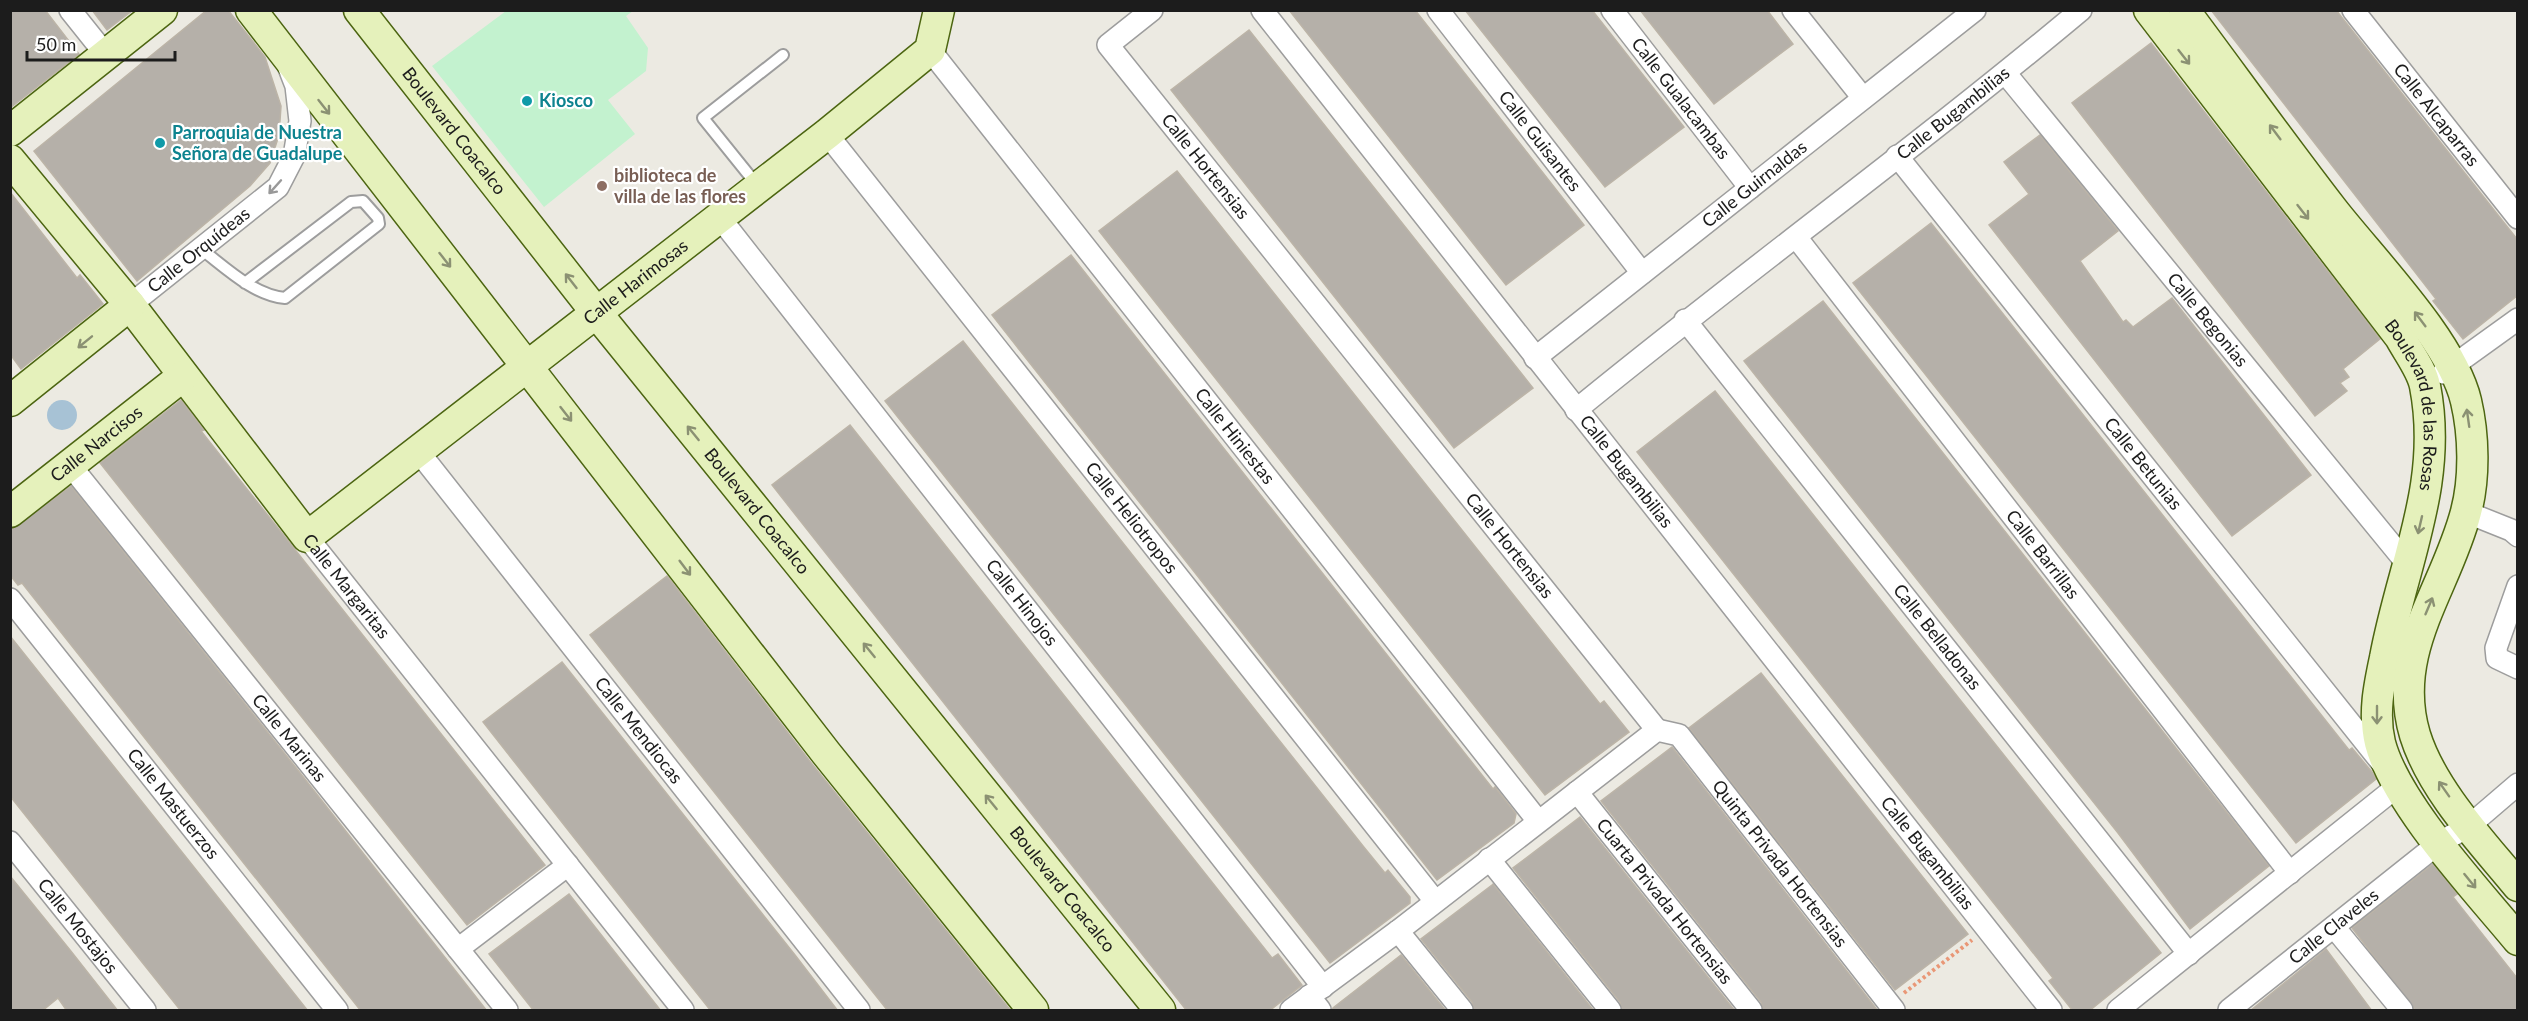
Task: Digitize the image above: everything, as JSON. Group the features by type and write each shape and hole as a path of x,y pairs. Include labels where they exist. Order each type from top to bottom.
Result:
{"street":[{"path":"70,10 106,55"},
{"path":"10,131 162,10"},
{"path":"251,10 282,54 528,366 826,753 1033,1011"},
{"name":"Boulevard Coacalco","path":"359,10 595,311 1160,1011"},
{"path":"930,50 939,10"},
{"name":"Calle Hortensias","path":"1152,10 1108,45 1656,730"},
{"path":"1262,10 1576,410"},
{"name":"Calle Guisantes","path":"1438,10 1642,273"},
{"name":"Calle Gualacambas","path":"1612,10 1750,188"},
{"path":"1793,10 1863,98"},
{"name":"Calle Bugambilias","path":"2051,1011 1576,410 1685,320 2006,74 2081,10"},
{"name":"Boulevard de las Rosas","path":"2149,10 2400,337 2425,384 2430,450 2427,486 2409,566 2389,637 2376,717 2380,742 2394,779 2439,843 2517,940"},
{"name":"Boulevard de las Rosas","path":"2184,10 2333,210 2422,321 2453,368 2466,400 2471,440 2471,480 2466,512 2416,638 2410,666 2409,695 2415,735 2431,771 2469,826 2517,886"},
{"name":"Calle Alcaparras","path":"2353,10 2517,218"},
{"name":"Calle Guirnaldas","path":"1535,358 1968,13"},
{"name":"Calle Harimosas","path":"307,537 528,366 595,311 720,218 930,50"},
{"name":"Calle Hiniestas","path":"930,50 1538,821"},
{"name":"Calle Orquídeas","path":"13,394 130,305 278,187 294,156 300,121 296,86 282,54"},
{"name":"Calle Begonias","path":"2006,74 2409,566"},
{"name":"Calle Heliotropos","path":"827,134 1435,901"},
{"name":"Calle Betunias","path":"1897,156 2394,779"},
{"name":"Calle Margaritas","path":"10,160 130,305 307,537 683,1011"},
{"name":"Calle Hinojos","path":"720,218 1317,998"},
{"name":"Calle Barrillas","path":"1796,237 2290,873"},
{"path":"2425,384 2453,368 2517,319"},
{"name":"Calle Belladonas","path":"1685,320 2189,954"},
{"name":"Calle Narcisos","path":"10,512 183,376"},
{"name":"Calle Mendiocas","path":"418,451 859,1011"},
{"name":"Calle Marinas","path":"70,465 507,1011"},
{"path":"2466,512 2511,530 2517,536"},
{"path":"2517,586 2496,648 2497,658 2517,668"},
{"name":"Calle Mastuerzos","path":"10,599 337,1011"},
{"path":"1291,1011 1317,998 1435,901 1656,730"},
{"name":"Quinta Privada Hortensias","path":"1656,730 1679,735 1892,1008"},
{"path":"2118,1011 2290,873 2394,779"},
{"path":"2439,843 2469,826 2517,784"},
{"name":"Cuarta Privada Hortensias","path":"1577,792 1751,1011"},
{"name":"Calle Mostajos","path":"10,842 145,1011"},
{"name":"Calle Claveles","path":"2229,1011 2439,843"},
{"path":"1489,859 1610,1011"},
{"path":"458,949 567,865"},
{"path":"2334,927 2402,1011"},
{"path":"1398,932 1462,1011"}],"lane":[{"path":"759,187 703,118 783,55"},
{"path":"201,249 245,283 274,297 285,298 379,224 378,218 363,201 351,202 245,283"}],"path":[{"path":"1892,1008 1986,929"}],"green space":[{"path":"506,11 633,11 626,16 648,48 646,71 608,100 635,134 544,207 432,66"}],"water":[{"path":"62,400 68,401 76,409 76,421 68,429 62,430 56,429 48,421 47,415 48,409 56,401"}],"building":[{"path":"10,10 45,10 79,54 10,108"},
{"path":"92,10 133,10 107,30"},
{"name":"Parroquia de Nuestra Señora de Guadalupe","path":"207,10 228,10 265,57 281,106 279,135 270,163 250,186 137,281 34,151"},
{"path":"1289,10 1415,10 1584,225 1506,285"},
{"path":"1465,10 1592,10 1684,127 1605,187"},
{"path":"1640,10 1767,10 1793,44 1714,104"},
{"path":"2211,10 2336,10 2517,239 2517,296 2463,339 2433,301 2436,299"},
{"path":"1249,30 1533,388 1454,448 1171,90"},
{"path":"2151,43 2380,339 2343,369 2349,377 2340,383 2347,391 2315,416 2072,103"},
{"path":"2040,135 2118,231 2080,261 2123,322 2126,320 2133,327 2172,298 2311,475 2232,536 1989,225 2029,194 2004,162"},
{"path":"1177,171 1600,704 1604,701 1629,732 1545,795 1099,231"},
{"path":"10,192 77,278 80,275 103,304 21,369 10,354"},
{"path":"1931,223 2349,750 2352,748 2372,772 2376,779 2296,843 1853,283"},
{"path":"1071,255 1493,789 1495,787 1516,814 1514,823 1437,880 992,315"},
{"path":"1823,301 2269,866 2190,929 2118,833 1744,361"},
{"path":"963,341 1363,846 1385,873 1388,870 1410,897 1410,903 1330,963 885,401"},
{"path":"1715,391 2161,953 2089,1011 2073,1011 2049,981 2053,978 1637,452"},
{"path":"181,400 204,430 201,431 545,865 467,925 100,463"},
{"path":"850,425 1272,958 1278,954 1302,985 1269,1011 1187,1011 772,485"},
{"path":"71,486 487,1011 361,1011 22,583 18,585 10,575 10,531"},
{"path":"667,576 812,764 1011,1011 888,1011 680,749 590,635"},
{"path":"10,636 308,1011 181,1011 122,937 10,796"},
{"path":"562,662 838,1011 711,1011 661,948 483,722"},
{"path":"1761,673 1968,934 1895,990 1689,728"},
{"path":"1672,747 1878,1011 1763,1011 1761,1002 1601,801"},
{"path":"1580,817 1735,1011 1622,1011 1620,1002 1513,868"},
{"path":"2433,864 2457,894 2453,897 2517,978 2517,1011 2416,1011 2352,928"},
{"path":"10,876 118,1011 67,1011 58,998 42,1011 10,1011"},
{"path":"1493,884 1594,1011 1474,1011 1472,1002 1421,939"},
{"path":"569,894 661,1011 534,1011 489,954"},
{"path":"2326,949 2372,1011 2250,1011 2293,976"},
{"path":"1401,955 1446,1011 1332,1011 1333,1008"}],"place":[{"name":"Kiosco","path":"527,101"},
{"name":"Parroquia de Nuestra Señora de Guadalupe","path":"160,143"},
{"name":"biblioteca de villa de las flores","path":"602,186"}]}
